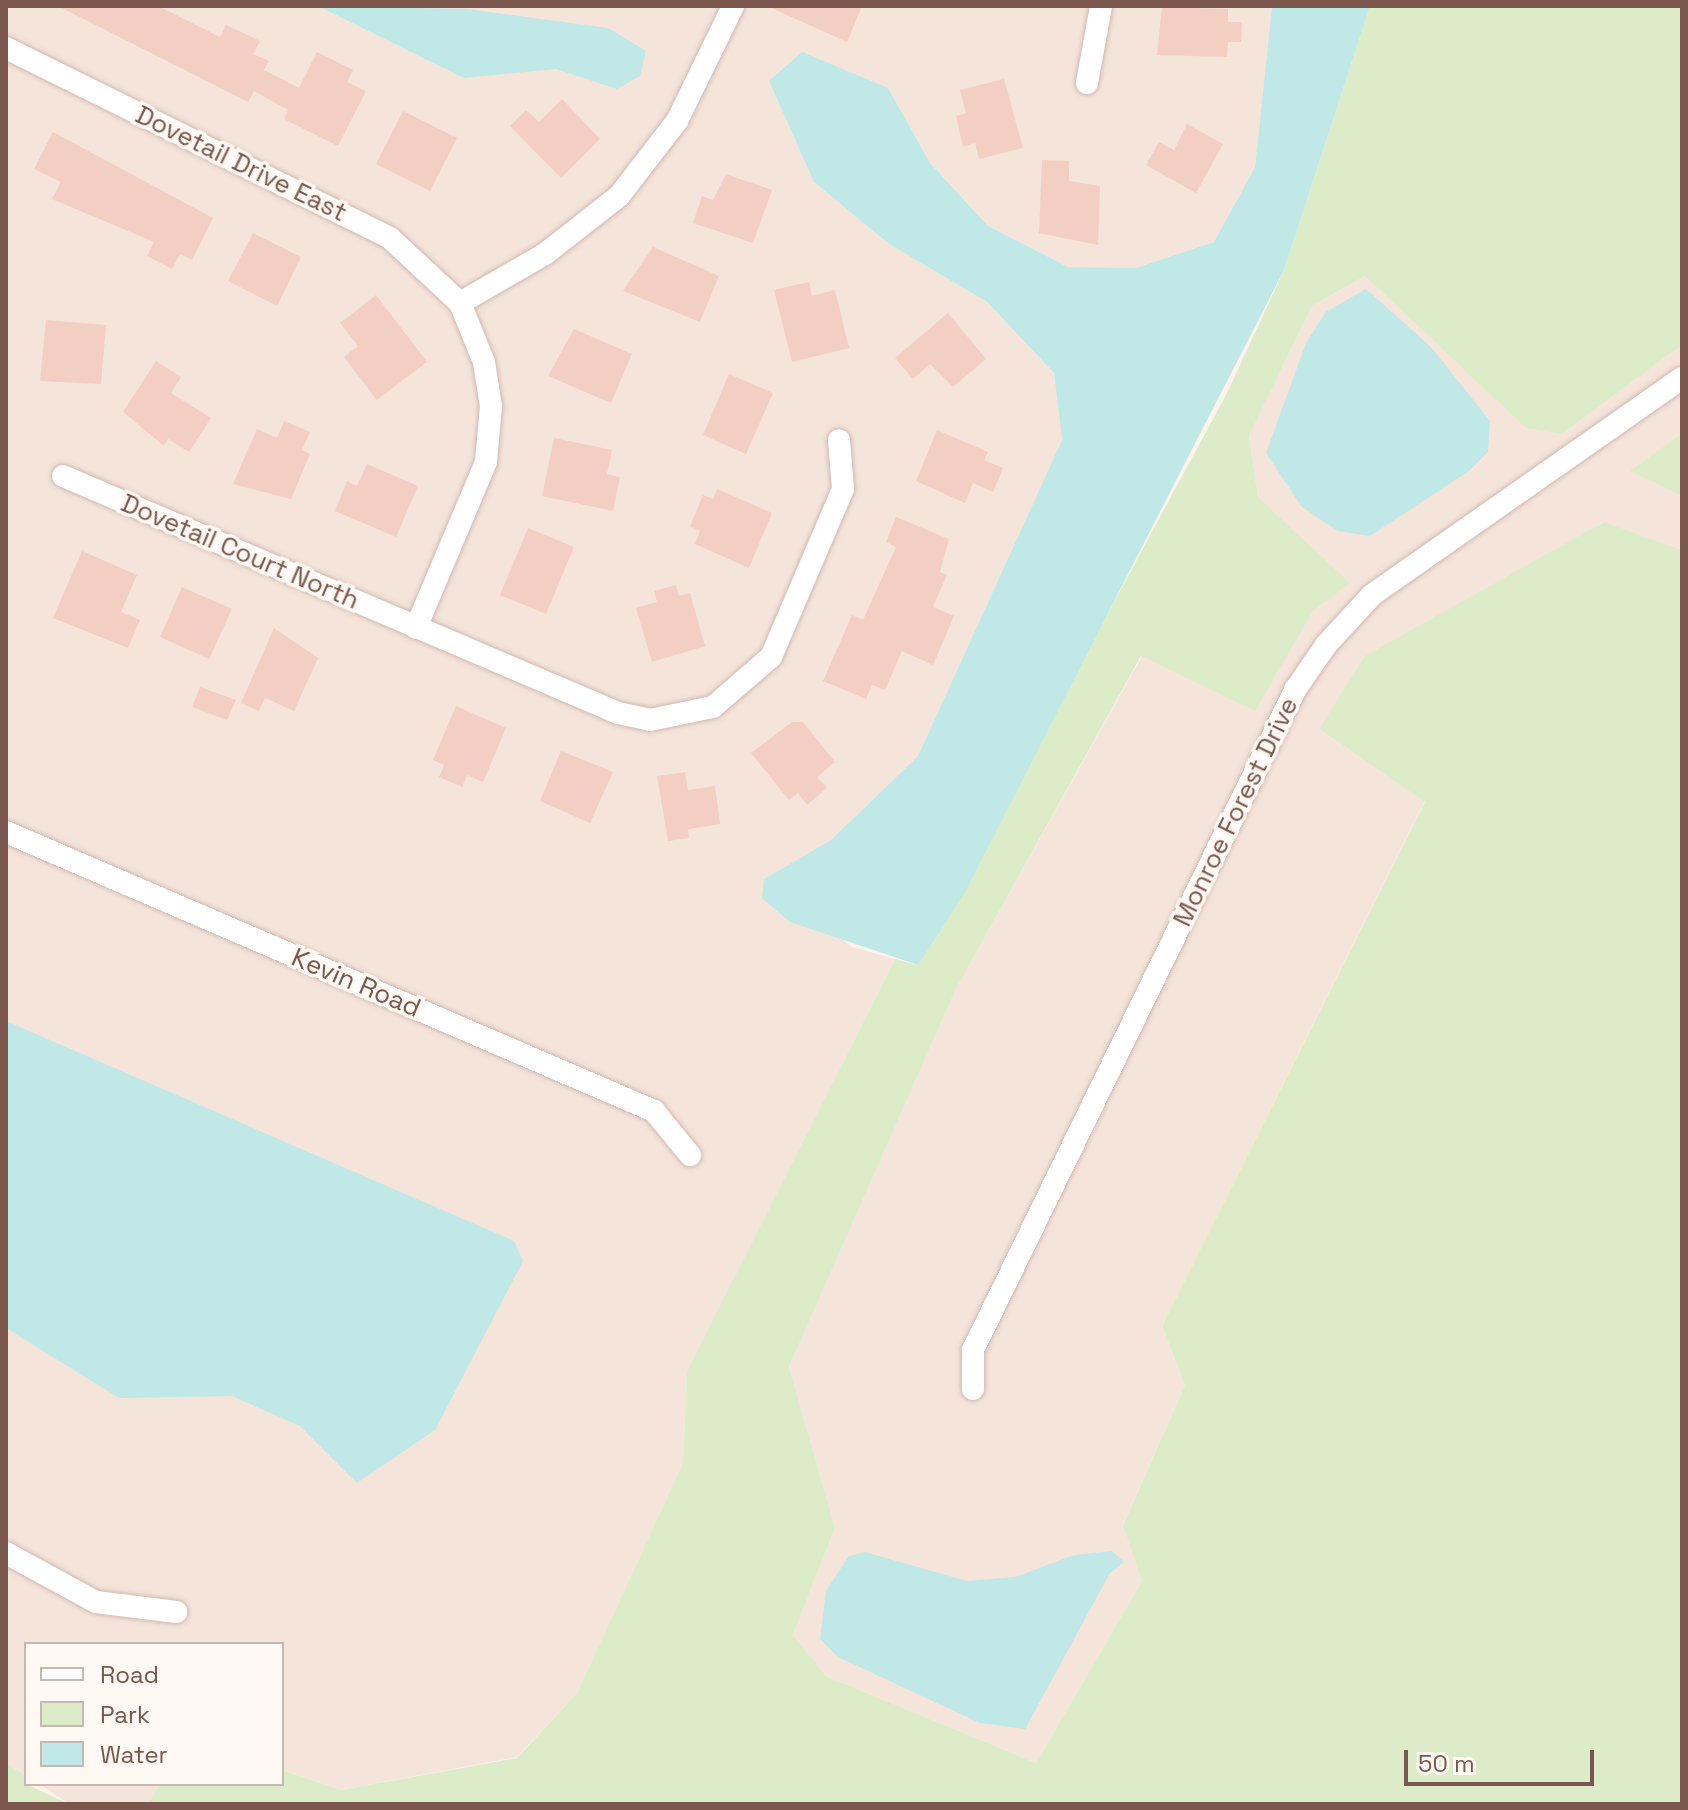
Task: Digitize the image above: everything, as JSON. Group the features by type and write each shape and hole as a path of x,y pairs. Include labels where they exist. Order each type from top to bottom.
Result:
{"street":[{"path":"416,628 486,462 491,406 460,303 545,254 619,196 677,121 733,6"},
{"path":"1087,83 1101,6"},
{"name":"Dovetail Drive East","path":"6,48 390,238 460,303"},
{"name":"Monroe Forest Drive","path":"973,1389 977,1341 1295,690 1326,645 1372,595 1682,378"},
{"name":"Dovetail Court North","path":"63,476 618,713 672,718 713,707 771,657 843,489 839,440"},
{"name":"Kevin Road","path":"6,832 654,1111 690,1155"},
{"path":"6,1553 96,1602 176,1612"}],"shaded area":[{"path":"6,6 1272,6 1255,167 1214,242 1136,268 1068,267 988,226 930,163 888,88 769,81 814,182 889,244 987,302 1054,373 1062,440 918,756 831,840 764,879 852,947 895,959 687,1371 683,1463 577,1693 517,1757 341,1790 284,1771 284,1642 24,1642 24,1775 6,1763"},
{"path":"1365,276 1526,427 1562,434 1682,345 1682,433 1631,471 1682,496 1682,550 1603,522 1320,730 1425,801 1162,1326 1185,1385 1123,1524 1142,1581 1036,1763 826,1676 793,1635 835,1528 789,1367 956,989 1142,656 1255,710 1313,610 1349,583 1258,497 1249,436 1312,306"},
{"path":"42,1786 159,1786 148,1804 69,1804"}],"green space":[{"path":"1370,6 1682,6 1682,345 1562,434 1526,428 1365,276 1312,306 1249,436 1258,497 1350,583 1313,611 1255,711 1141,656 956,989 789,1367 835,1528 793,1635 826,1676 1036,1763 1142,1581 1123,1525 1185,1385 1162,1326 1425,802 1319,729 1365,656 1604,522 1682,550 1682,1804 148,1804 159,1786 284,1786 284,1771 341,1790 517,1758 577,1693 683,1463 687,1371 895,959 918,965 1227,393 1284,270"},
{"path":"1682,433 1682,496 1630,471"},
{"path":"6,1763 24,1775 24,1786 69,1804 6,1804"}],"water":[{"path":"318,6 467,9 608,28 646,51 640,76 617,89 556,69 464,78"},
{"path":"1272,6 1370,6 1284,270 964,894 918,965 790,922 762,898 764,879 831,840 918,756 1062,440 1054,373 987,302 889,244 814,182 769,81 802,52 888,88 930,163 988,226 1068,267 1136,268 1214,242 1255,167"},
{"path":"1366,289 1431,347 1490,421 1488,452 1469,471 1370,536 1338,531 1302,507 1266,453 1306,343 1326,312"},
{"path":"6,1021 514,1241 523,1261 435,1430 357,1483 300,1426 232,1396 119,1398 6,1328"},
{"path":"1112,1551 1124,1562 1110,1573 1025,1729 980,1723 838,1657 820,1639 826,1591 849,1556 865,1552 967,1581 1015,1577 1074,1555"}],"building":[{"path":"58,6 158,6 220,37 226,25 260,41 253,54 269,61 264,70 299,88 317,52 353,70 347,82 366,91 338,146 284,119 288,110 254,91 248,102"},
{"path":"767,6 862,6 847,42"},
{"path":"1162,7 1228,9 1228,22 1242,22 1241,42 1228,42 1227,57 1157,55"},
{"path":"1004,79 1023,148 979,159 975,143 963,147 956,116 966,113 960,90"},
{"path":"562,99 600,139 561,178 510,126 526,110 539,122"},
{"path":"403,111 457,138 430,191 376,164"},
{"path":"1187,124 1223,144 1196,193 1146,165 1159,142 1174,150"},
{"path":"53,132 213,218 192,260 180,254 172,269 147,256 154,242 52,199 61,182 34,169"},
{"path":"1042,160 1069,161 1069,181 1100,186 1098,245 1039,233"},
{"path":"726,174 772,190 753,243 693,223 702,196 713,200"},
{"path":"253,233 301,257 277,306 228,281"},
{"path":"653,247 719,276 700,322 623,291"},
{"path":"809,282 812,296 835,290 849,348 792,362 774,290"},
{"path":"376,295 427,362 377,400 344,357 358,346 340,323"},
{"path":"948,313 986,359 953,387 930,364 913,379 895,358"},
{"path":"46,320 106,325 101,384 40,381"},
{"path":"574,329 632,354 611,403 548,376"},
{"path":"156,361 181,377 171,393 211,418 189,452 168,439 164,446 123,412"},
{"path":"729,374 773,393 746,454 703,435"},
{"path":"284,421 310,432 302,450 310,454 291,499 233,484 257,429 277,438"},
{"path":"937,430 988,452 984,460 1003,468 993,492 973,483 965,503 916,481"},
{"path":"554,438 612,450 607,474 620,477 613,511 542,496"},
{"path":"367,464 418,486 396,537 335,511 347,481 357,486"},
{"path":"717,489 772,513 749,568 695,544 700,531 690,526 703,495 713,499"},
{"path":"896,517 949,539 940,572 947,575 933,607 954,616 933,665 902,651 885,690 872,685 866,699 823,681 852,615 863,620 896,547 886,542"},
{"path":"528,528 574,547 546,614 500,595"},
{"path":"82,551 137,575 121,612 140,620 128,648 53,618"},
{"path":"676,585 679,596 690,593 705,646 652,662 636,608 657,602 654,591"},
{"path":"182,587 232,609 209,659 160,637"},
{"path":"274,628 318,658 294,711 265,698 259,711 241,703"},
{"path":"200,687 236,700 227,720 192,707"},
{"path":"456,706 506,728 483,782 467,775 462,787 439,777 444,765 433,760"},
{"path":"792,722 803,722 835,762 817,777 827,788 807,805 798,793 789,800 751,753"},
{"path":"561,751 613,772 590,823 540,801"},
{"path":"685,772 688,790 715,786 720,824 688,829 689,838 668,841 657,776"}]}
